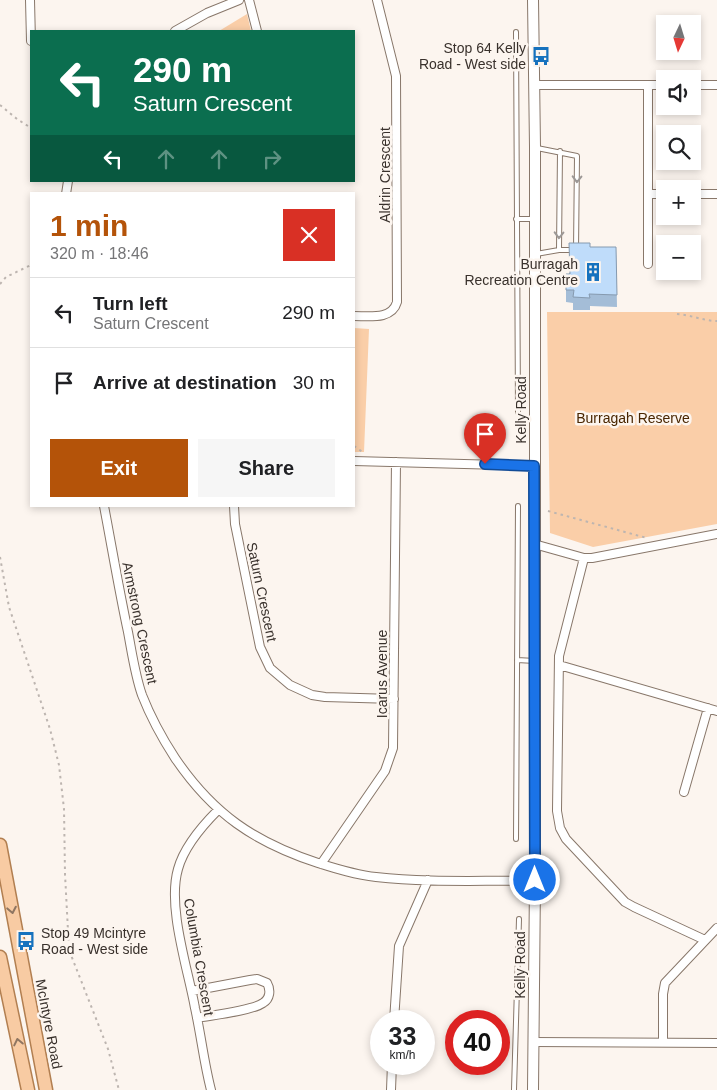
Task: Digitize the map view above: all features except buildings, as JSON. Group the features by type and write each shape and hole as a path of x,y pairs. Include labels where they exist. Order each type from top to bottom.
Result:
{"main road":[{"name":"McIntyre Road","path":"0,845 46,1090"},
{"path":"0,957 28,1090"}],"street":[{"path":"30,0 31,30"},
{"path":"177,30 207,13 239,0"},
{"path":"250,0 257,30"},
{"name":"Aldrin Crescent","path":"355,316 386,315 392,312 398,302 396,76 377,0"},
{"name":"Kelly Road","path":"533,0 535,147 535,880 533,1090"},
{"path":"534,85 656,85"},
{"path":"648,85 648,264"},
{"path":"701,85 717,85"},
{"path":"649,194 656,194"},
{"path":"701,194 717,194"},
{"path":"355,461 534,466"},
{"name":"Icarus Avenue","path":"321,864 389,764 394,740 396,462"},
{"name":"Armstrong Crescent","path":"104,507 125,618 142,694 154,723 169,748 194,783 218,810 266,842 288,852 343,871 376,877 428,880 535,880"},
{"name":"Saturn Crescent","path":"234,507 234,524 260,647 270,668 290,685 312,695 394,699"},
{"path":"534,544 584,558 592,558 717,534"},
{"path":"584,558 562,640 558,665 558,824 562,833 577,852 625,902 634,908 705,940"},
{"path":"558,665 717,711"},
{"path":"684,792 708,708"},
{"name":"Columbia Crescent","path":"211,1090 178,919 175,891 178,868 186,852 200,831 218,810"},
{"path":"395,1010 399,946 428,880"},
{"path":"663,1042 663,994 665,983 717,928"},
{"path":"192,991 257,980 263,980 269,986 269,996 261,1005 198,1018"},
{"path":"533,1042 717,1043"},
{"path":"391,1090 392,1075"}],"lane":[{"name":"Kelly Road","path":"516,32 518,412"},
{"path":"534,254 559,250 576,250 577,156 535,147"},
{"path":"559,250 560,151"},
{"path":"516,219 534,219"},
{"path":"516,839 518,506"},
{"path":"517,660 535,661"},
{"name":"Kelly Road","path":"514,1090 519,919"}],"path":[{"path":"0,105 30,127"},
{"path":"0,284 6,277 30,265"},
{"path":"677,314 717,321"},
{"path":"548,511 648,538"},
{"path":"0,557 9,607 50,729 59,765 64,808 64,874 69,950 108,1049 119,1090"}],"green space":[{"path":"247,14 251,30 221,30"},
{"name":"Burragah Reserve","path":"547,312 717,312 717,524 593,547 550,533"},
{"path":"355,328 369,329 364,452 355,452"}],"place":[{"name":"Stop 64 Kelly Road - West side","path":"541,56"},
{"name":"Burragah Recreation Centre","path":"593,272"},
{"name":"Stop 49 Mcintyre Road - West side","path":"26,941"}],"route":[{"path":"485,464 534,466 535,880"}]}
